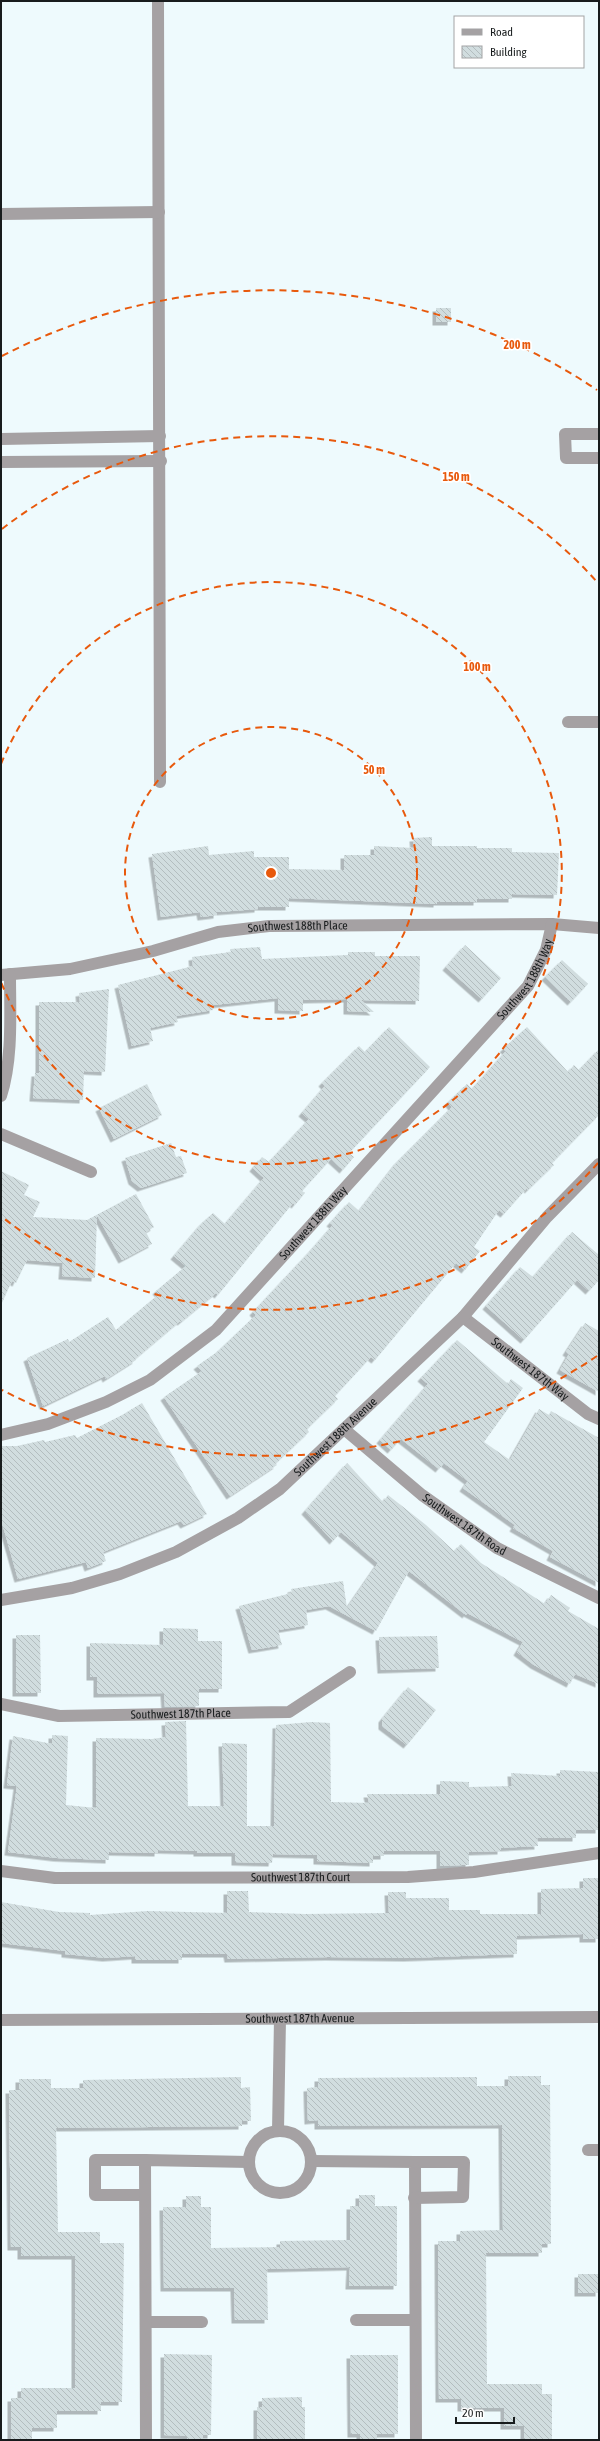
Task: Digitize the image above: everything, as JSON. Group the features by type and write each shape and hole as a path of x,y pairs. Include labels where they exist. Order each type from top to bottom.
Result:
{"street":[{"path":"158,1 161,461 160,782"},
{"path":"1,214 159,212"},
{"path":"599,434 565,434 566,458 599,458"},
{"path":"1,439 160,436"},
{"path":"1,462 161,461"},
{"path":"568,722 599,722"},
{"name":"Southwest 188th Place","path":"6,975 70,969 153,951 218,932 269,926 552,924 599,928"},
{"name":"Southwest 188th Way","path":"1,1435 48,1424 106,1402 150,1380 216,1330 528,986 546,950 552,924"},
{"path":"1,1096 5,1084 10,1035 6,975"},
{"path":"1,1134 91,1172"},
{"name":"Southwest 188th Avenue","path":"1,1600 72,1588 120,1574 176,1552 238,1518 280,1489 463,1317 547,1217 599,1164"},
{"name":"Southwest 187th Way","path":"463,1317 588,1414 599,1419"},
{"name":"Southwest 187th Road","path":"344,1429 422,1495 497,1548 599,1598"},
{"name":"Southwest 187th Place","path":"1,1704 59,1716 289,1712 350,1672"},
{"name":"Southwest 187th Court","path":"1,1871 56,1878 408,1877 474,1872 599,1853"},
{"name":"Southwest 187th Avenue","path":"1,2020 599,2017"},
{"path":"278,2130 280,2019"},
{"path":"278,2130 293,2133 305,2142 310,2151 311,2161 306,2180 299,2187 280,2193 262,2187 250,2172 249,2162 250,2152 261,2137 278,2130"},
{"path":"145,2195 95,2195 95,2160 249,2162"},
{"path":"145,2160 146,2440"},
{"path":"311,2161 464,2162 463,2197 414,2198"},
{"path":"415,2162 416,2440"},
{"path":"356,2320 415,2320"},
{"path":"146,2322 202,2322"}],"building":[{"path":"436,308 451,308 451,322 436,322"},
{"path":"432,837 432,846 477,846 477,848 512,848 512,852 559,853 557,895 512,894 512,899 477,899 477,902 437,902 437,904 289,898 289,907 258,907 258,909 217,912 217,915 201,917 200,912 161,917 152,854 208,846 209,855 254,851 254,857 289,857 289,869 344,870 344,855 374,855 374,846 414,848 413,838"},
{"path":"465,945 501,978 482,999 446,967"},
{"path":"260,947 262,959 348,955 348,952 375,952 375,956 420,956 419,1001 361,1000 374,1012 347,1011 347,999 303,1000 303,1011 278,1010 278,998 213,1005 213,1010 176,1016 178,1022 150,1028 153,1041 132,1046 118,985 193,966 192,957 231,952 230,949"},
{"path":"562,960 588,984 571,1002 545,977"},
{"path":"109,989 105,1072 84,1071 83,1100 33,1098 35,1073 39,1073 39,1002 80,1002 79,993"},
{"path":"389,1027 430,1067 349,1153 354,1157 343,1170 331,1159 302,1191 305,1193 295,1205 293,1203 218,1295 216,1293 181,1322 180,1321 135,1359 136,1360 106,1379 105,1376 43,1406 27,1358 68,1339 69,1342 108,1317 116,1330 159,1294 156,1291 186,1266 174,1256 202,1223 213,1213 225,1224 264,1178 253,1168 262,1157 269,1162 309,1119 302,1113 325,1086 322,1083 359,1046 365,1052"},
{"path":"527,1027 568,1072 574,1065 579,1070 599,1049 599,1115 552,1163 554,1165 528,1190 527,1188 504,1214 499,1210 474,1247 480,1251 465,1270 456,1263 375,1360 371,1357 335,1396 338,1399 307,1429 309,1432 275,1464 277,1465 230,1496 164,1397 202,1371 197,1366 217,1352 256,1315 253,1312 333,1225 330,1223 349,1202 359,1211 397,1162 452,1107 448,1102 467,1084 472,1089 506,1051 503,1049"},
{"path":"147,1084 162,1115 114,1139 99,1108"},
{"path":"171,1143 176,1157 181,1156 187,1173 141,1188 132,1181 125,1158"},
{"path":"1,1171 29,1185 24,1195 40,1202 33,1217 87,1220 136,1194 154,1227 146,1232 152,1244 122,1260 97,1215 95,1278 62,1276 63,1263 27,1260 16,1283 12,1281 1,1305"},
{"path":"572,1232 599,1255 599,1280 589,1291 577,1280 524,1340 486,1306 520,1267 533,1277"},
{"path":"585,1323 599,1331 599,1392 560,1370 569,1354 566,1352"},
{"path":"457,1340 508,1384 511,1379 523,1388 484,1442 510,1460 539,1409 549,1415 551,1411 599,1438 599,1583 550,1557 553,1551 513,1528 515,1525 463,1488 468,1481 444,1463 439,1469 401,1439 391,1450 380,1440 428,1384 421,1378"},
{"path":"142,1403 207,1514 184,1525 181,1521 103,1552 106,1561 88,1568 86,1562 18,1579 1,1519 1,1446 17,1446 44,1440 45,1442 75,1435 77,1438"},
{"path":"347,1463 383,1502 388,1495 426,1525 454,1551 461,1544 481,1563 545,1604 551,1595 570,1608 568,1611 599,1629 599,1684 575,1674 570,1684 534,1665 517,1652 523,1642 467,1613 466,1615 409,1571 376,1631 329,1606 306,1610 308,1625 278,1630 282,1645 252,1650 239,1606 292,1593 291,1589 343,1581 347,1608 378,1563 341,1532 333,1541 305,1511"},
{"path":"163,1628 198,1629 198,1641 222,1641 222,1689 199,1689 199,1706 165,1707 164,1693 97,1694 97,1677 90,1677 90,1643 163,1645"},
{"path":"16,1635 40,1635 41,1693 16,1693"},
{"path":"437,1636 439,1668 381,1670 379,1637"},
{"path":"408,1687 436,1710 407,1745 382,1726 382,1719"},
{"path":"186,1721 188,1806 224,1806 222,1743 247,1744 247,1826 274,1826 276,1725 311,1722 330,1723 331,1802 369,1803 367,1794 440,1794 440,1781 469,1782 469,1787 512,1786 511,1773 560,1776 560,1770 599,1772 599,1830 576,1830 576,1838 537,1838 538,1846 501,1848 501,1851 469,1852 469,1865 440,1866 440,1851 384,1851 384,1856 373,1856 373,1863 317,1861 317,1855 273,1854 272,1863 235,1862 235,1853 197,1853 197,1851 158,1850 158,1853 109,1852 109,1860 57,1858 8,1852 17,1786 7,1785 13,1736 52,1744 52,1735 68,1736 66,1805 96,1808 96,1738 152,1739 166,1737 165,1722"},
{"path":"583,1878 599,1878 599,1939 583,1939 583,1934 517,1936 517,1954 407,1958 329,1957 228,1959 227,1954 182,1954 182,1960 135,1960 135,1956 106,1958 65,1954 65,1951 1,1943 1,1902 59,1912 90,1913 90,1915 148,1911 227,1913 227,1891 248,1891 249,1912 305,1914 389,1913 388,1892 406,1892 406,1898 449,1898 449,1910 480,1910 480,1914 541,1914 541,1889 583,1888"},
{"path":"508,2076 541,2076 541,2085 550,2085 551,2244 542,2244 542,2253 486,2253 487,2384 542,2384 542,2394 552,2394 552,2440 524,2440 524,2426 504,2426 504,2408 461,2408 461,2399 439,2399 438,2241 460,2241 460,2231 503,2230 502,2125 318,2126 318,2120 308,2121 307,2088 318,2087 318,2078 477,2077 477,2086 508,2086"},
{"path":"241,2077 241,2088 250,2087 251,2121 242,2121 242,2126 56,2128 58,2232 100,2232 100,2243 124,2243 122,2402 101,2402 101,2411 57,2411 57,2428 32,2428 32,2440 11,2440 11,2398 21,2398 21,2388 75,2388 75,2256 21,2256 21,2247 11,2247 9,2090 19,2090 19,2079 51,2079 51,2088 83,2088 83,2080"},
{"path":"359,2195 375,2195 375,2206 397,2206 397,2286 349,2286 350,2267 267,2269 268,2320 235,2320 234,2288 164,2288 163,2207 186,2207 186,2196 201,2196 201,2207 211,2207 211,2248 280,2247 280,2241 350,2240 350,2206 359,2206"},
{"path":"578,2274 599,2274 599,2293 578,2293"},
{"path":"164,2354 212,2355 211,2435 203,2435 203,2440 187,2440 187,2436 164,2435"},
{"path":"350,2355 398,2355 398,2434 377,2434 377,2440 360,2440 360,2434 351,2434"},
{"path":"302,2397 302,2407 305,2407 305,2439 257,2440 257,2407 262,2407 262,2398"}]}
